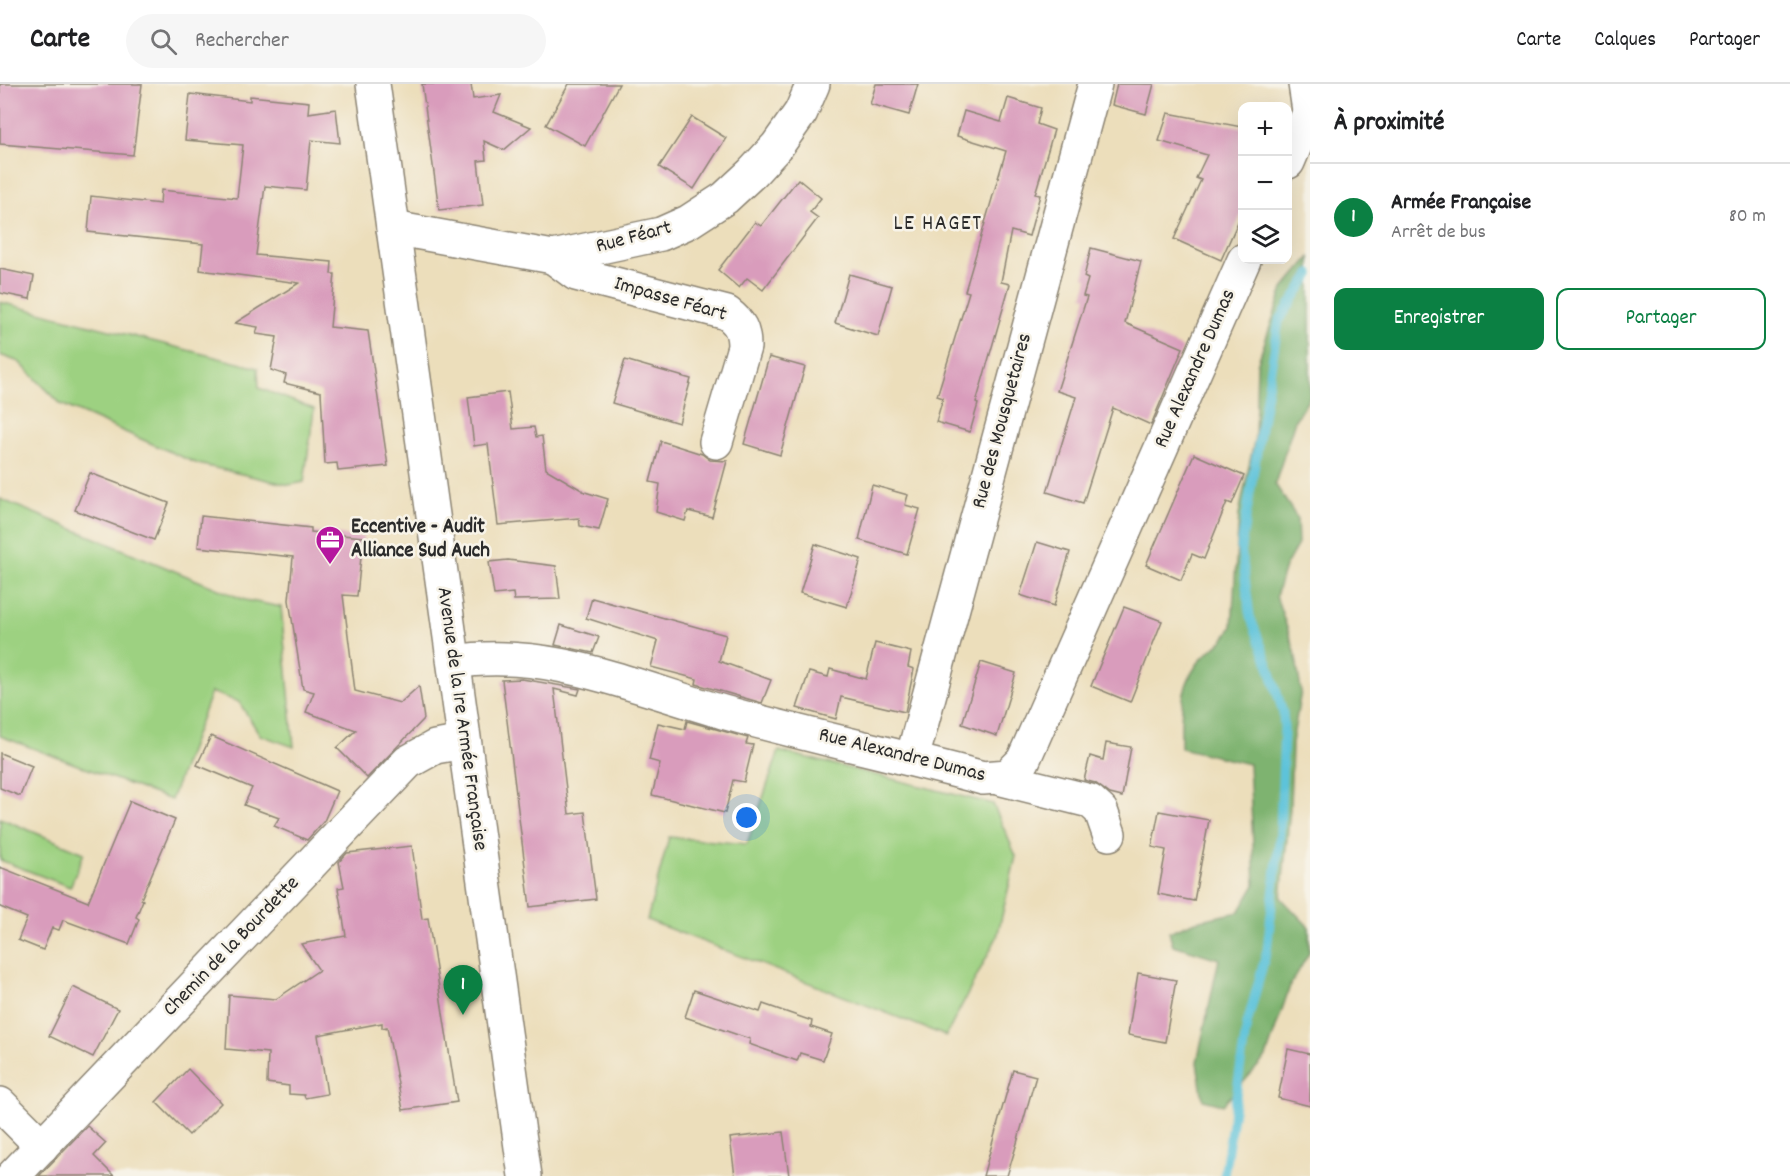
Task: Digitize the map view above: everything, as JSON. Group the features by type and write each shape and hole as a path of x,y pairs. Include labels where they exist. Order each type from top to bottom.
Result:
{"street":[{"name":"Avenue de la 1re Armée Française","path":"373,84 525,1176"},
{"name":"Rue Féart","path":"393,228 553,257 628,243 688,222 725,198 777,146 801,112 813,84"},
{"name":"Rue des Mousquetaires","path":"912,759 1095,84"},
{"path":"1289,156 1308,105"},
{"name":"Impasse Féart","path":"553,257 576,274 727,313 736,319 744,331 744,347 716,441"},
{"name":"Rue Alexandre Dumas","path":"454,662 508,658 565,664 723,712 983,778 1008,776 1023,760 1242,264"},
{"name":"Chemin de la Bourdette","path":"20,1174 42,1146 408,762 435,747 464,742"},
{"path":"998,778 1090,801 1101,811 1109,834"},
{"path":"0,1104 42,1146"}],"green space":[{"path":"1310,257 1310,396 1295,420 1275,484 1297,518 1298,544 1285,567 1276,596 1295,651 1301,691 1292,743 1290,809 1281,898 1309,927 1309,953 1290,986 1266,1057 1223,1105 1203,1100 1197,1062 1219,959 1173,945 1169,932 1196,921 1239,912 1255,885 1249,764 1181,748 1181,712 1189,677 1204,656 1223,640 1232,626 1239,514 1255,437 1257,365 1283,289"},
{"path":"0,302 258,368 259,388 314,409 304,482 289,485 198,464 61,404 19,362 0,355"},
{"path":"0,499 245,600 281,607 294,747 260,735 239,702 211,692 171,800 0,736"},
{"path":"779,751 993,804 1016,856 997,937 946,1036 647,920 669,837 747,844"},
{"path":"0,818 84,853 70,887 0,860"}],"building":[{"path":"0,84 142,84 133,155 0,144"},
{"path":"422,84 471,84 473,99 501,95 494,112 531,127 504,150 484,141 486,160 478,161 483,205 439,210"},
{"path":"569,84 619,84 585,146 546,125"},
{"path":"876,84 918,84 909,115 870,104"},
{"path":"1117,84 1154,84 1146,114 1112,105"},
{"path":"190,94 250,101 250,96 309,102 308,113 336,109 340,143 311,140 306,190 265,186 256,255 332,262 331,274 335,274 330,327 368,331 388,466 338,471 337,463 325,464 321,392 284,383 286,375 271,370 277,337 256,334 258,327 235,323 299,283 200,270 203,244 88,232 91,196 160,204 161,190 237,198 243,145 185,140"},
{"path":"1008,98 1041,108 1037,124 1054,130 1035,194 1040,195 1029,236 1011,231 1001,282 1010,284 970,432 936,422 943,398 937,396 969,292 965,291 1006,151 957,136 964,111 1001,122"},
{"path":"1168,113 1238,126 1238,222 1221,260 1174,239 1201,180 1196,178 1207,155 1159,141"},
{"path":"692,117 726,138 694,189 659,167"},
{"path":"798,179 821,198 810,212 818,218 763,290 747,278 739,288 718,270 755,222 761,226"},
{"path":"1091,248 1141,261 1125,323 1183,348 1151,425 1113,408 1083,503 1047,492 1076,397 1057,391 1087,297 1083,296 1088,279 1084,277"},
{"path":"0,269 34,276 30,299 0,293"},
{"path":"849,274 892,286 878,336 835,323"},
{"path":"769,357 805,367 780,455 744,444"},
{"path":"625,360 691,379 679,423 612,403"},
{"path":"508,392 513,429 534,427 536,437 542,436 546,469 585,492 608,499 599,530 580,526 579,518 498,525 488,444 474,446 468,397"},
{"path":"661,441 702,454 710,460 727,461 712,517 688,511 685,521 656,512 660,484 650,482"},
{"path":"1194,454 1244,476 1232,504 1227,502 1204,559 1192,554 1181,580 1146,565"},
{"path":"90,473 169,503 154,540 75,510"},
{"path":"872,485 908,495 905,505 920,509 907,554 859,540"},
{"path":"201,516 311,528 311,532 363,537 357,596 343,595 355,691 400,703 419,686 424,719 367,778 337,748 356,730 306,712 314,692 303,689 289,600 293,557 198,547"},
{"path":"1037,542 1070,552 1054,606 1020,595"},
{"path":"815,544 861,559 847,607 800,593"},
{"path":"508,560 556,566 560,599 514,600 513,593 494,595 489,562"},
{"path":"592,598 726,635 719,661 771,680 762,703 696,684 697,679 651,667 658,641 586,618"},
{"path":"1124,607 1162,621 1130,702 1091,686"},
{"path":"561,625 599,637 593,653 555,645"},
{"path":"875,643 911,652 908,667 914,669 905,712 841,697 836,719 797,708 809,672 828,677 830,669 866,679"},
{"path":"981,662 1016,673 997,736 962,724"},
{"path":"522,679 580,689 578,695 554,689 569,814 585,812 596,899 530,907 502,680"},
{"path":"687,721 748,738 746,744 753,745 744,782 733,780 725,813 652,795 660,763 649,760 658,723 685,729"},
{"path":"211,736 337,791 324,821 307,840 274,826 279,818 244,805 252,788 197,765"},
{"path":"1106,743 1131,747 1122,797 1110,794 1095,783 1084,780 1090,756 1103,760"},
{"path":"0,753 32,766 20,796 0,788"},
{"path":"130,801 175,820 141,899 143,900 136,917 139,919 129,944 63,920 59,930 52,928 43,950 18,940 27,918 0,907 0,867 88,902"},
{"path":"1159,811 1209,820 1194,901 1158,894 1166,850 1152,847"},
{"path":"412,846 422,919 428,918 457,1102 403,1110 387,1027 382,1028 382,1023 318,1035 327,1094 305,1098 304,1095 289,1094 289,1086 267,1083 268,1053 226,1049 229,995 276,999 319,970 301,944 346,936 338,888 344,887 339,862 347,853"},
{"path":"1138,973 1176,980 1165,1042 1128,1035"},
{"path":"73,987 118,1009 93,1057 49,1036"},
{"path":"694,990 760,1012 763,1004 812,1021 811,1027 832,1034 823,1060 800,1053 797,1061 749,1044 750,1039 685,1017"},
{"path":"1288,1049 1310,1054 1310,1106 1278,1098"},
{"path":"188,1069 221,1103 189,1135 156,1102"},
{"path":"1013,1070 1036,1076 1007,1176 983,1176"},
{"path":"87,1126 106,1143 94,1156 114,1176 39,1176"},
{"path":"783,1132 789,1176 735,1176 730,1138"}],"waterway":[{"path":"1224,1176 1247,1024 1267,950 1280,833 1284,728 1283,713 1269,666 1250,616 1241,547 1279,321 1310,274"}],"place":[{"name":"Eccentive - Audit Alliance Sud Auch","path":"330,566"},
{"name":"Armée Française","path":"463,1015"}],"district":[{"name":"LE HAGET","path":"938,224"}]}
